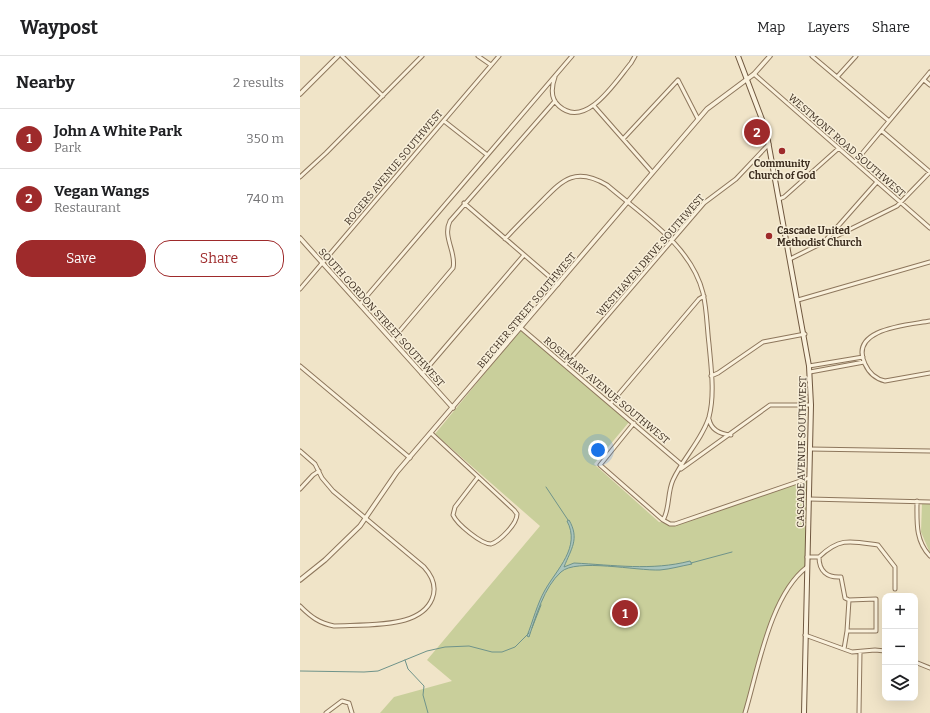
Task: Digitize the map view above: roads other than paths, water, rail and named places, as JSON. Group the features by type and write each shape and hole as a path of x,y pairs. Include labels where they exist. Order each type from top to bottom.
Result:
{"main road":[{"name":"CASCADE AVENUE SOUTHWEST","path":"738,56 762,116 769,144 805,334 810,372 811,405 804,713"}],"street":[{"path":"300,94 338,56"},
{"path":"342,56 383,96"},
{"path":"300,177 422,56"},
{"path":"478,56 491,65"},
{"name":"ROGERS AVENUE SOUTHWEST","path":"300,290 500,56"},
{"path":"360,304 486,154 572,56"},
{"path":"556,75 552,90 554,101 563,109 575,113 585,112 594,106 631,63 635,56"},
{"name":"BEECHER STREET SOUTHWEST","path":"300,580 325,560 366,518 390,481 698,119 716,101 754,74 770,56"},
{"path":"812,56 889,121"},
{"path":"837,77 856,56"},
{"path":"855,162 930,72"},
{"name":"WESTMONT ROAD SOUTHWEST","path":"754,74 930,228"},
{"path":"623,139 678,80 698,119"},
{"path":"924,80 930,85"},
{"path":"392,340 453,268 454,262 447,226 464,204 554,101"},
{"path":"594,106 652,172"},
{"path":"444,121 486,154"},
{"path":"790,259 901,203 930,172 882,131"},
{"name":"WESTHAVEN DRIVE SOUTHWEST","path":"565,365 704,203 736,179 769,144"},
{"path":"779,199 784,197 839,148"},
{"path":"505,239 553,187 569,178 584,176 598,179 607,185 672,240 691,263 704,296 712,399 708,418 698,439 678,470 670,488 663,520"},
{"path":"822,244 877,182"},
{"path":"464,204 558,284"},
{"name":"SOUTH GORDON STREET SOUTHWEST","path":"300,238 453,408"},
{"path":"422,374 524,255"},
{"path":"798,300 930,262"},
{"path":"611,403 699,298 704,296"},
{"path":"930,321 878,331 866,341 863,357 868,370 875,377 886,381 930,373"},
{"name":"ROSEMARY AVENUE SOUTHWEST","path":"521,328 611,403 682,465"},
{"path":"711,376 718,373 763,342 805,334"},
{"path":"809,366 863,357"},
{"path":"810,372 864,362"},
{"path":"300,366 410,458"},
{"path":"678,470 731,435 770,405 811,405"},
{"path":"708,418 716,431 722,434 731,435"},
{"path":"634,423 600,465 663,520 670,524 675,524 809,478"},
{"path":"431,433 478,476 517,514 515,522 497,541 491,544 482,542 456,521 453,515 455,507 478,476"},
{"path":"810,449 930,451"},
{"path":"300,451 315,464 333,491 432,575 435,588 431,602 424,610 405,620 334,626 324,624 312,618 300,606"},
{"path":"300,489 313,475 319,471"},
{"path":"809,499 930,502"},
{"path":"917,501 918,536 924,550 930,556"},
{"path":"807,557 819,557 827,549 844,541 878,545 895,567 895,589"},
{"path":"819,557 820,568 825,574 830,576 841,576 844,598 849,600 876,598 876,631 847,631"},
{"path":"745,713 772,620 780,603 797,577 807,567"},
{"path":"844,649 849,600"},
{"path":"806,635 844,649 860,652 882,651"},
{"path":"859,713 860,652"},
{"path":"918,663 930,668"},
{"path":"326,713 338,702 342,701 349,703 352,713"}],"water":[{"path":"569,520 574,533 574,538 572,549 564,567 574,563 647,567 690,561 692,564 660,570 593,565 569,568 561,572 555,578 545,594 529,637 527,636 542,595 561,566 569,549 571,531 567,521"}],"waterway":[{"path":"546,487 568,520"},
{"path":"691,563 732,552"},
{"path":"532,628 541,605"},
{"path":"300,671 378,671 427,651 445,647 469,646 492,652 502,652 515,647 529,633"},
{"path":"405,660 408,669 424,686 423,695 428,713"}],"place":[{"name":"Vegan Wangs","path":"757,132"},
{"name":"Community Church of God","path":"782,151"},
{"name":"Cascade United Methodist Church","path":"769,236"},
{"name":"John A White Park","path":"625,613"}]}
